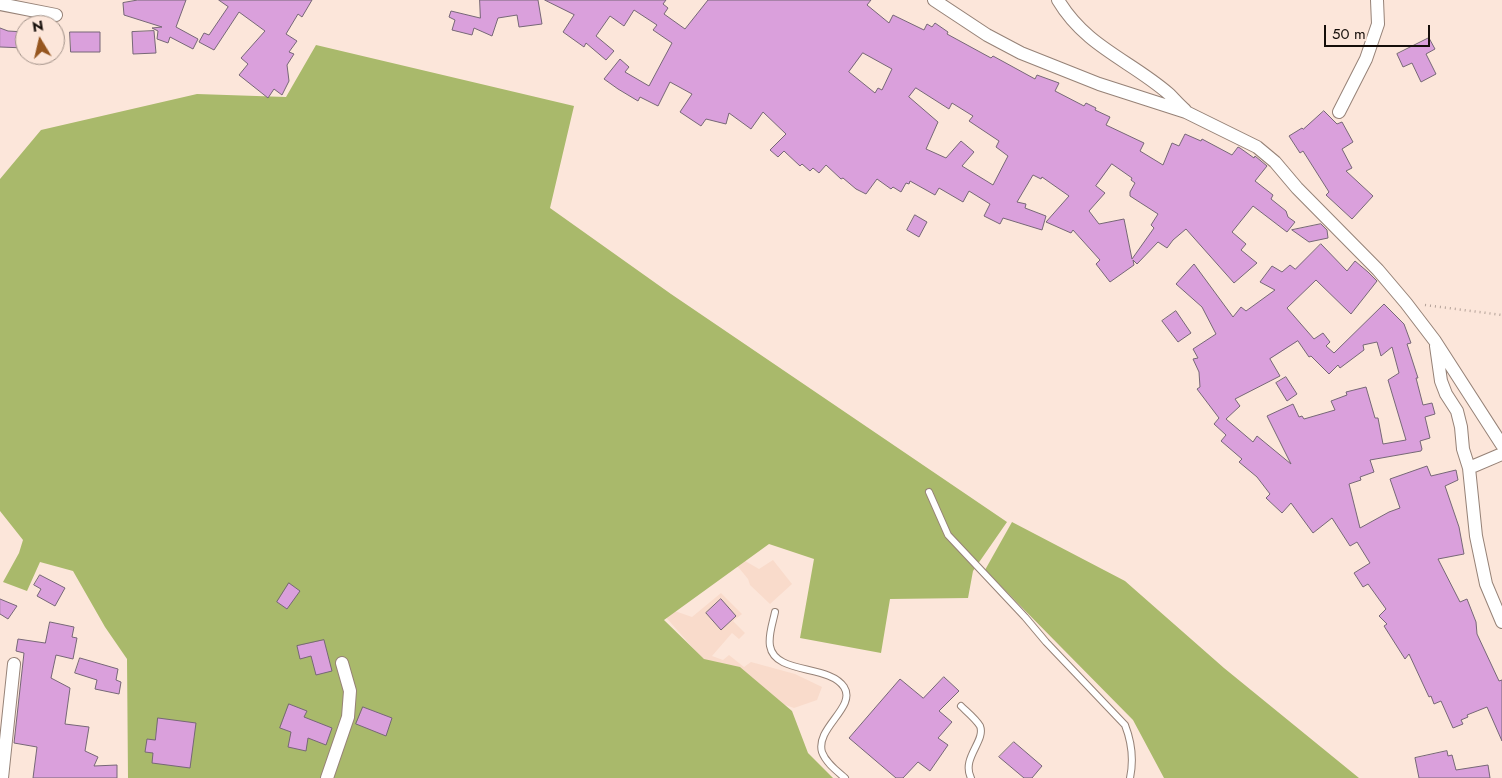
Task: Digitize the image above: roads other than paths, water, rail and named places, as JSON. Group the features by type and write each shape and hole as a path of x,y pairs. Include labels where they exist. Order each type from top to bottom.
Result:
{"street":[{"path":"934,0 987,35 1021,53 1099,84 1186,112 1256,147 1275,162 1297,188 1378,270 1406,303 1435,341 1500,435"},
{"path":"1058,0 1067,16 1099,46 1169,94 1186,112"},
{"path":"1339,112 1366,59 1378,24 1377,0"},
{"path":"0,4 56,15"},
{"path":"1435,341 1441,381 1457,411 1461,427 1476,536 1486,584 1502,622"},
{"path":"1468,468 1502,454"},
{"path":"327,778 348,717 350,691 342,662"},
{"path":"2,778 14,664"}],"lane":[{"path":"929,492 948,535 1125,725 1131,739 1133,751 1133,765 1130,778"},
{"path":"776,612 770,646 774,655 784,663 826,675 840,682 845,688 847,694 846,701 821,743 822,753 829,763 845,778"},
{"path":"961,706 980,725 981,732 970,758 968,772 971,778"}]}
